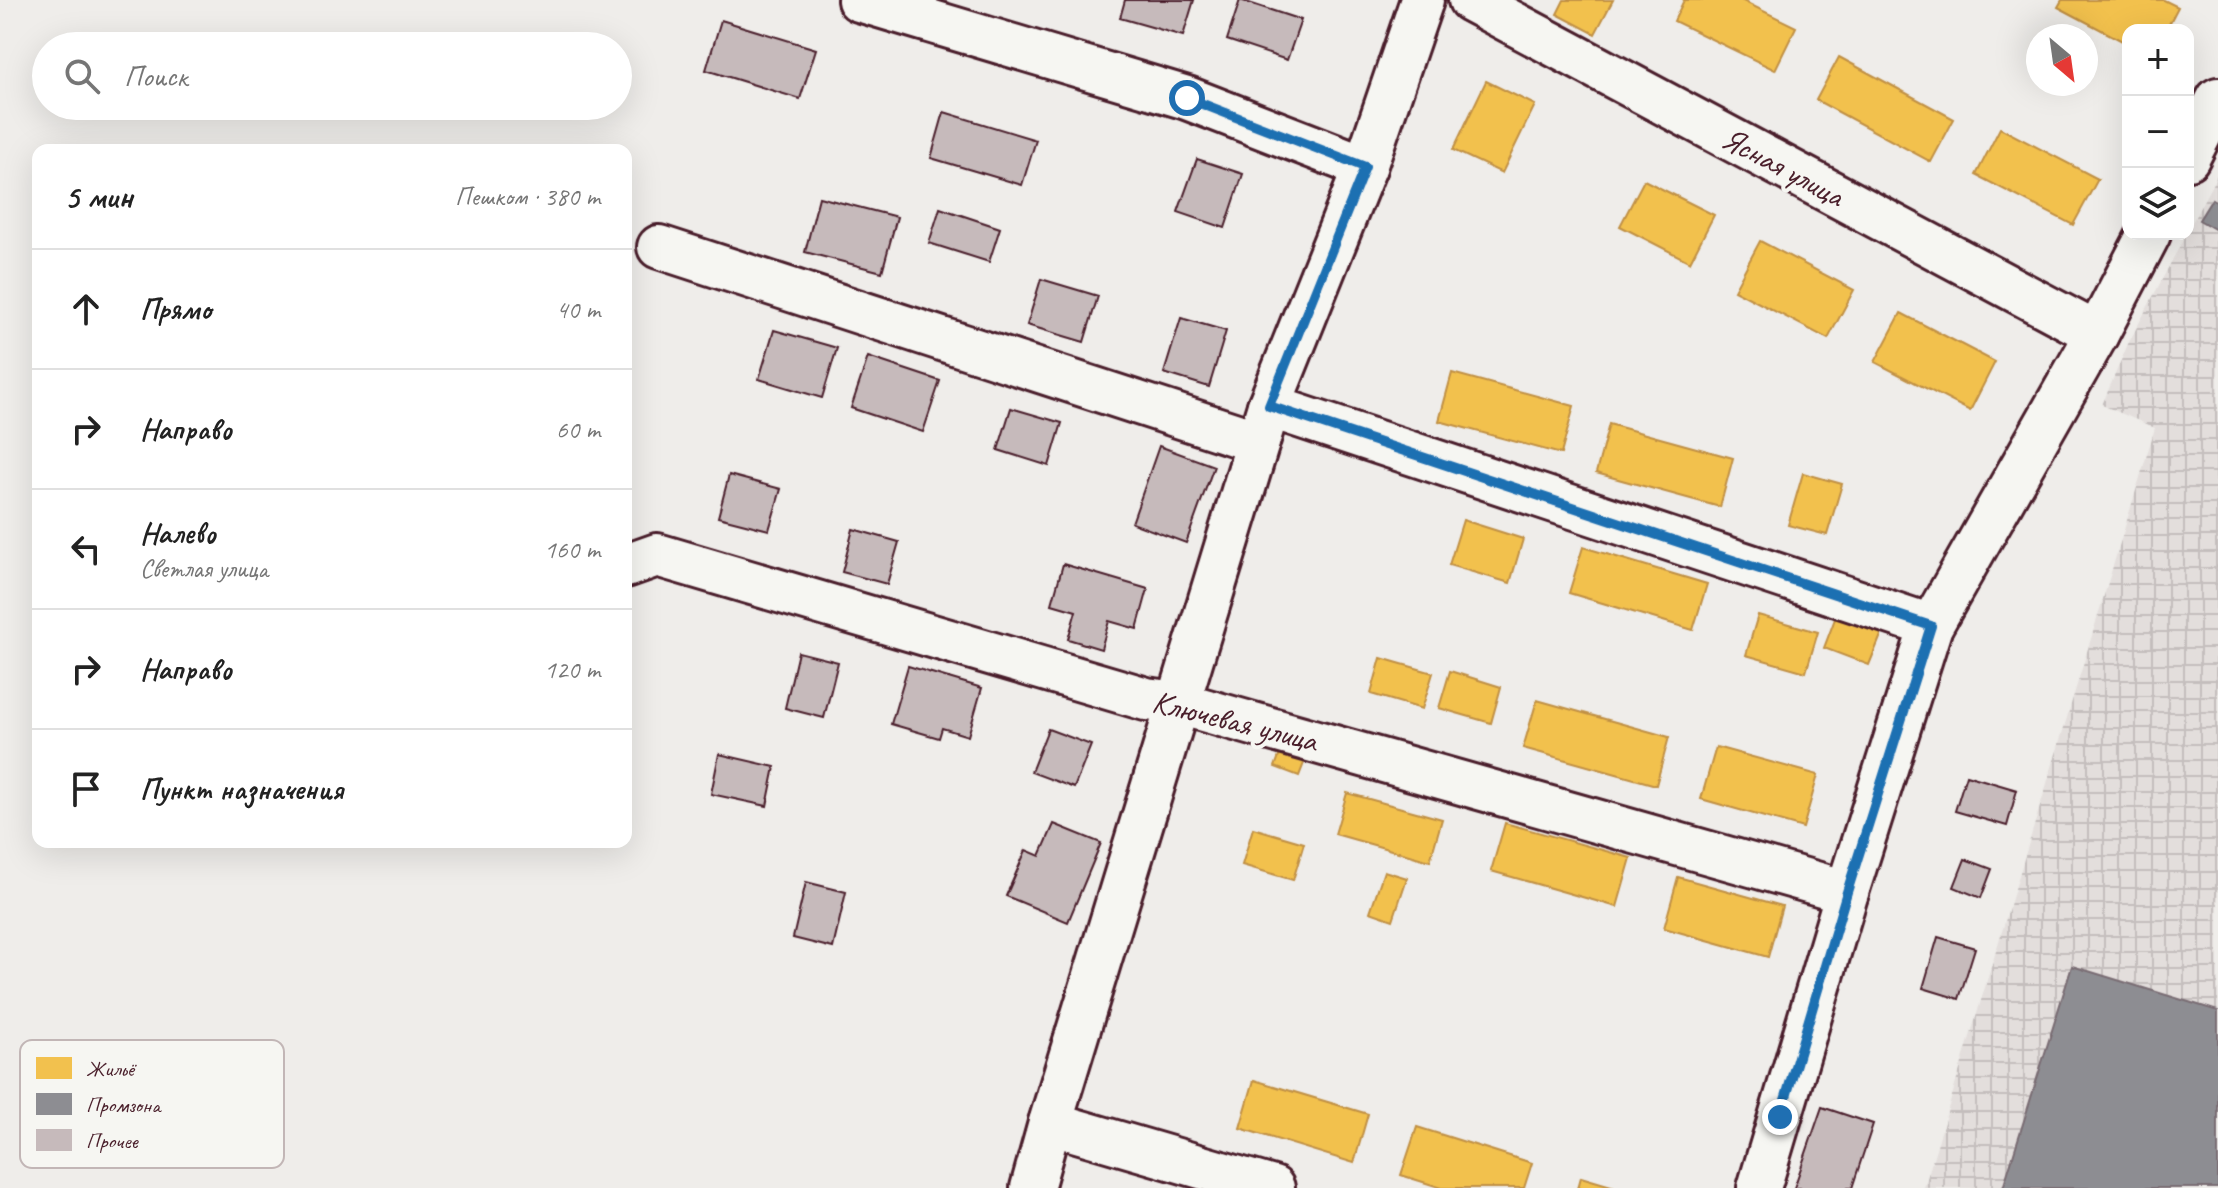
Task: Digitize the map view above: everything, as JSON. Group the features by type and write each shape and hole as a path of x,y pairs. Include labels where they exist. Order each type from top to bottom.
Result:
{"street":[{"path":"859,0 1187,98 1365,167"},
{"path":"1032,1188 1263,424 1365,167 1422,0"},
{"name":"Ясная улица","path":"1470,0 2097,334"},
{"path":"2194,146 2218,99"},
{"path":"1759,1188 1847,892 1931,626 2097,334 2146,240"},
{"path":"659,247 1263,424 1931,626"},
{"name":"Ключевая улица","path":"632,564 657,555 1146,699 1179,703 1847,892"},
{"path":"1050,1123 1273,1188"}],"shaded area":[{"path":"2218,173 2218,1188 1924,1188 2155,428 2102,405 2128,344 2183,240 2194,240 2194,219"}],"building: Жильё":[{"path":"1564,0 1613,0 1595,34 1557,14"},
{"path":"1684,0 1741,0 1796,27 1775,70 1674,21"},
{"path":"2062,0 2164,0 2178,7 2169,24 2122,24 2122,41 2098,28 2098,24 2090,24 2058,7"},
{"path":"1839,57 1954,119 1931,162 1816,100"},
{"path":"1486,81 1535,105 1502,173 1453,150"},
{"path":"2000,128 2098,179 2073,225 1976,175"},
{"path":"1644,180 1714,215 1690,262 1620,226"},
{"path":"1760,241 1854,290 1828,339 1734,290"},
{"path":"1901,313 1995,362 1970,411 1875,362"},
{"path":"1452,373 1574,406 1561,454 1439,421"},
{"path":"1609,424 1733,458 1720,507 1596,473"},
{"path":"1803,473 1842,484 1827,535 1788,525"},
{"path":"1463,520 1523,539 1510,583 1449,565"},
{"path":"1583,547 1707,584 1693,630 1569,593"},
{"path":"1758,615 1818,632 1806,672 1746,655"},
{"path":"1836,616 1882,633 1869,665 1824,648"},
{"path":"1381,658 1433,673 1422,709 1371,694"},
{"path":"1450,671 1501,687 1491,723 1439,708"},
{"path":"1537,700 1669,737 1656,785 1523,748"},
{"path":"1716,747 1818,775 1803,828 1701,799"},
{"path":"1282,748 1306,758 1299,776 1275,767"},
{"path":"1347,793 1442,819 1430,861 1335,834"},
{"path":"1505,823 1631,858 1617,907 1491,871"},
{"path":"1253,828 1304,843 1293,880 1242,865"},
{"path":"1384,871 1407,878 1393,920 1370,912"},
{"path":"1678,877 1782,906 1768,957 1664,928"},
{"path":"1254,1080 1368,1114 1354,1163 1240,1128"},
{"path":"1417,1127 1532,1163 1524,1188 1442,1188 1401,1175"},
{"path":"1581,1177 1618,1188 1578,1188"}],"building: Промзона":[{"path":"2212,199 2218,203 2218,231 2199,220"},
{"path":"2072,966 2218,1011 2218,1188 2003,1188"}],"building: Прочее":[{"path":"1125,0 1194,0 1183,36 1120,18"},
{"path":"1240,0 1301,20 1287,60 1227,40"},
{"path":"721,20 816,49 800,99 706,70"},
{"path":"944,112 1036,140 1022,185 931,158"},
{"path":"1197,159 1243,174 1225,228 1178,212"},
{"path":"819,197 897,217 882,272 805,252"},
{"path":"940,208 1000,228 989,262 929,243"},
{"path":"1041,279 1098,296 1084,342 1027,325"},
{"path":"1181,318 1226,331 1209,387 1164,373"},
{"path":"774,330 837,348 822,398 759,379"},
{"path":"868,357 940,381 923,432 851,408"},
{"path":"1011,408 1062,423 1049,466 998,450"},
{"path":"1159,446 1214,466 1186,543 1132,523"},
{"path":"729,475 781,489 769,530 718,517"},
{"path":"853,529 899,542 887,584 842,572"},
{"path":"1063,564 1148,589 1137,629 1109,621 1101,649 1068,639 1076,611 1052,604"},
{"path":"798,652 838,662 824,718 785,708"},
{"path":"908,666 982,688 968,736 942,728 939,738 891,724"},
{"path":"1048,729 1091,745 1074,788 1031,772"},
{"path":"719,754 775,767 767,806 711,794"},
{"path":"1966,775 2017,790 2007,826 1955,811"},
{"path":"1054,824 1101,843 1068,922 1006,896 1026,850 1040,856"},
{"path":"1965,859 1992,869 1981,898 1954,887"},
{"path":"806,882 846,892 833,948 793,938"},
{"path":"1938,937 1975,948 1959,999 1923,988"},
{"path":"1822,1107 1873,1124 1852,1188 1794,1188"}],"route":[{"path":"1187,98 1365,167 1269,406 1931,626 1780,1117"}]}
